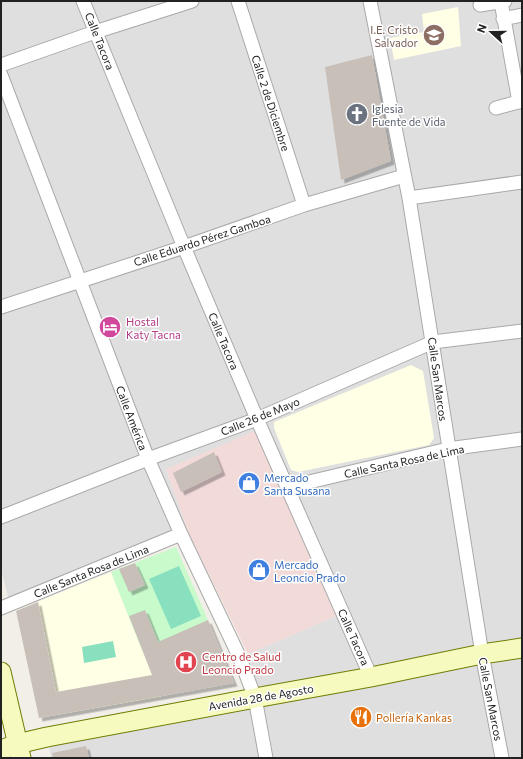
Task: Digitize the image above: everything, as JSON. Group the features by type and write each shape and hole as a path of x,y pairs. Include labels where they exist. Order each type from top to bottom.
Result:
{"street":[{"name":"Calle Tacora","path":"83,1 184,247 257,419 371,677"},
{"path":"1,65 95,32 192,1"},
{"name":"Calle 2 de Diciembre","path":"238,1 304,205"},
{"name":"Calle San Marcos","path":"370,1 409,198 482,654 502,758"},
{"path":"480,5 503,1 503,19 520,102 496,108"},
{"path":"503,19 522,15"},
{"name":"Calle América","path":"1,75 148,460 181,534 239,656 255,698 266,758"},
{"name":"Calle Eduardo Pérez Gamboa","path":"1,306 184,247 304,205 404,176"},
{"path":"409,198 522,182"},
{"name":"Calle 26 de Mayo","path":"1,517 257,419 433,342 522,331"},
{"name":"Calle Santa Rosa de Lima","path":"288,487 448,449 522,439"},
{"name":"Calle Santa Rosa de Lima","path":"1,608 181,534"},
{"name":"Avenida 28 de Agosto","path":"13,750 255,698 371,677 482,654 522,648"},
{"path":"1,672 13,750"}],"shaded area":[{"path":"1,1 522,1 522,758 51,758 48,740 259,700 248,654 336,616 166,469 189,534 10,605 1,569"},
{"name":"I.E. Cristo Salvador","path":"458,7 461,46 394,60 390,38 424,32 422,14"},
{"path":"411,365 423,371 434,438 429,445 298,472 291,470 274,428 274,422"},
{"path":"257,430 336,616 248,654 189,534 166,469"},
{"path":"111,572 161,697 39,718 16,611"}],"green space":[{"path":"176,547 208,620 142,650 111,572"},
{"path":"179,566 201,616 171,629 149,579"},
{"path":"113,641 116,657 84,663 82,647"}],"building":[{"name":"Iglesia Fuente de Vida","path":"372,55 391,161 341,180 325,67"},
{"path":"214,452 222,472 181,492 173,473"},
{"path":"135,563 145,585 129,592 119,569"},
{"path":"38,602 56,692 152,675 129,616 145,610 158,642 208,620 234,683 39,718 16,611"},
{"path":"86,746 89,758 53,758 52,753"}],"place":[{"name":"I.E. Cristo Salvador","path":"434,35"},
{"name":"Iglesia Fuente de Vida","path":"357,114"},
{"name":"Hostal Katy Tacna","path":"110,327"},
{"name":"Mercado Santa Susana","path":"249,483"},
{"name":"Mercado Leoncio Prado","path":"259,570"},
{"name":"Centro de Salud Leoncio Prado","path":"186,662"},
{"name":"Pollería Kankas","path":"361,717"}]}
